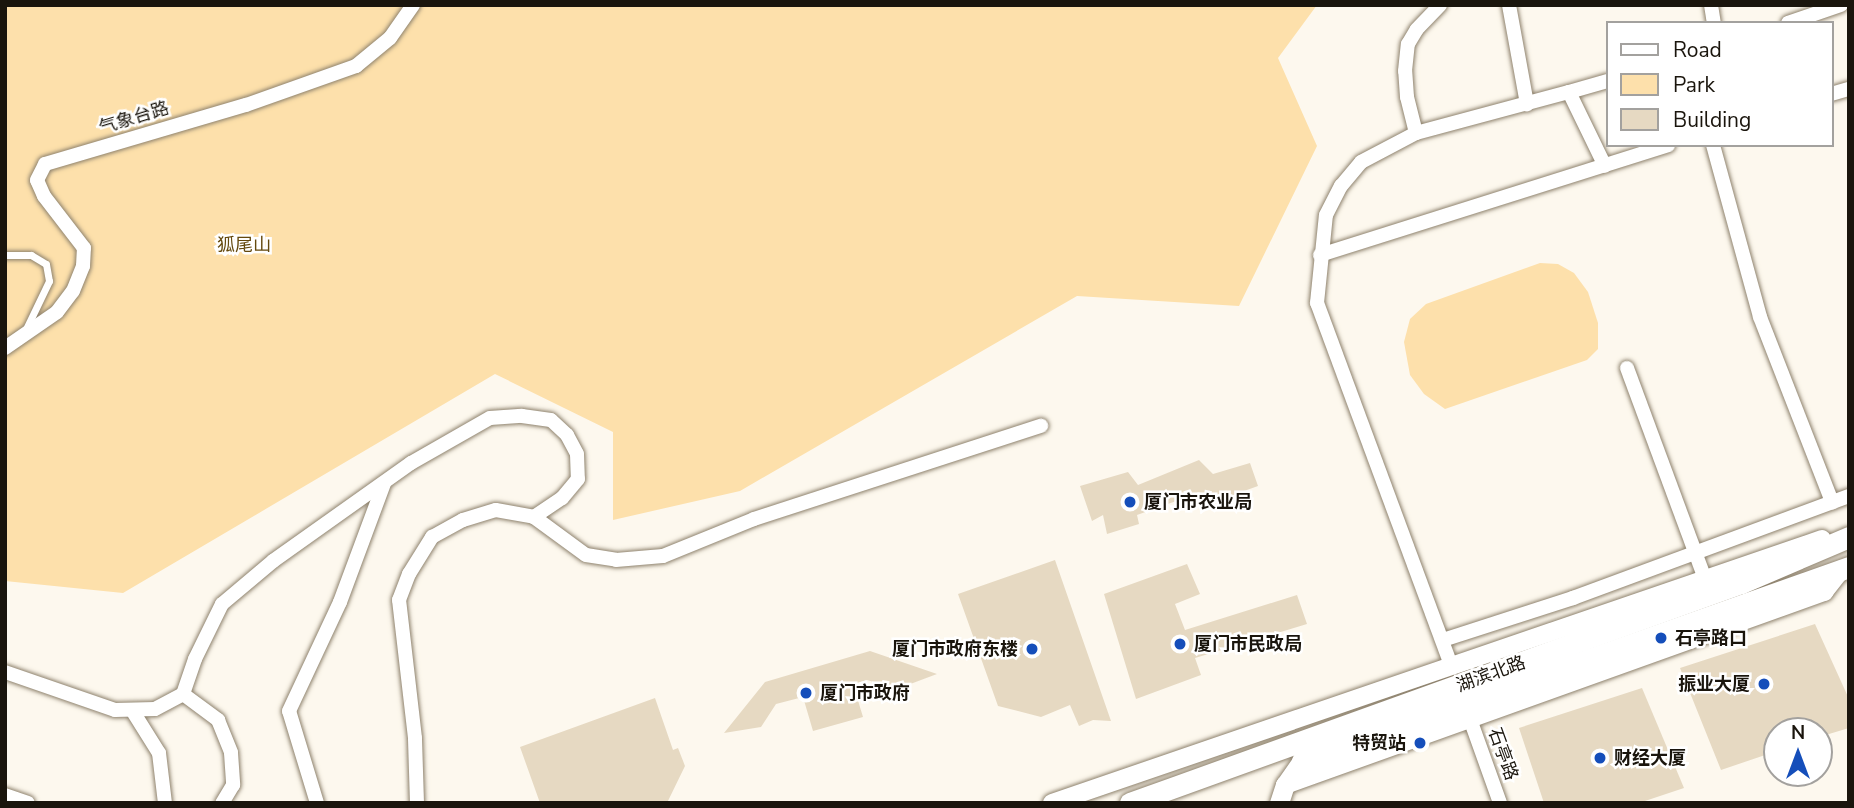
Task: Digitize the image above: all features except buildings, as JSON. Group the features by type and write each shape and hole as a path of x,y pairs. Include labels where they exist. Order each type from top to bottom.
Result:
{"main road":[{"name":"湖滨北路","path":"1147,801 1741,583 1849,537"},
{"name":"湖滨北路","path":"1303,761 1845,568"},
{"path":"1282,794 1303,761"}],"street":[{"name":"气象台路","path":"5,348 57,312 73,291 83,266 84,248 44,196 37,180 45,164 246,105 356,66 390,38 413,5"},
{"path":"1416,132 1405,71 1408,44 1417,29 1440,5"},
{"path":"1509,5 1527,104"},
{"path":"1793,16 1842,5"},
{"path":"1451,665 1317,303 1326,215 1341,186 1361,162 1416,132 1605,82"},
{"path":"1569,92 1605,166"},
{"path":"1320,255 1662,147"},
{"path":"1714,147 1760,317 1832,502"},
{"path":"1627,368 1705,579"},
{"path":"5,672 115,710 155,709 183,694 195,659 222,604 273,561 411,463 490,418 522,415 551,420 567,435 577,454 578,479 562,498 534,517"},
{"path":"418,803 415,738 399,600 409,574 432,537 463,520 496,510 534,517 586,555 616,560 663,556 754,519 1041,426"},
{"path":"317,803 289,711 340,602 384,483"},
{"path":"1443,640 1573,598 1849,496"},
{"path":"1052,803 1849,530"},
{"path":"1282,794 1470,719 1824,592 1845,568"},
{"path":"183,694 218,720 232,752 233,785 222,803"},
{"path":"132,710 159,753 165,803"},
{"name":"石亭路","path":"1470,719 1500,803"},
{"path":"5,795 28,803"}],"lane":[{"name":"气象台路","path":"5,254 31,255 46,264 49,281 23,335"}],"green space":[{"name":"狐尾山","path":"5,5 1317,5 1278,58 1317,146 1239,306 1077,296 740,491 613,520 613,432 495,374 123,593 5,581"},
{"path":"1540,263 1558,264 1574,273 1588,292 1598,323 1598,349 1587,360 1445,409 1424,394 1410,375 1404,342 1410,319 1426,304"}],"place":[{"name":"厦门市农业局","path":"1130,502"},
{"name":"石亭路口","path":"1661,638"},
{"name":"厦门市民政局","path":"1180,644"},
{"name":"厦门市政府东楼","path":"1032,649"},
{"name":"振业大厦","path":"1764,684"},
{"name":"厦门市政府","path":"806,693"},
{"name":"特贸站","path":"1420,743"},
{"name":"财经大厦","path":"1600,758"}]}
